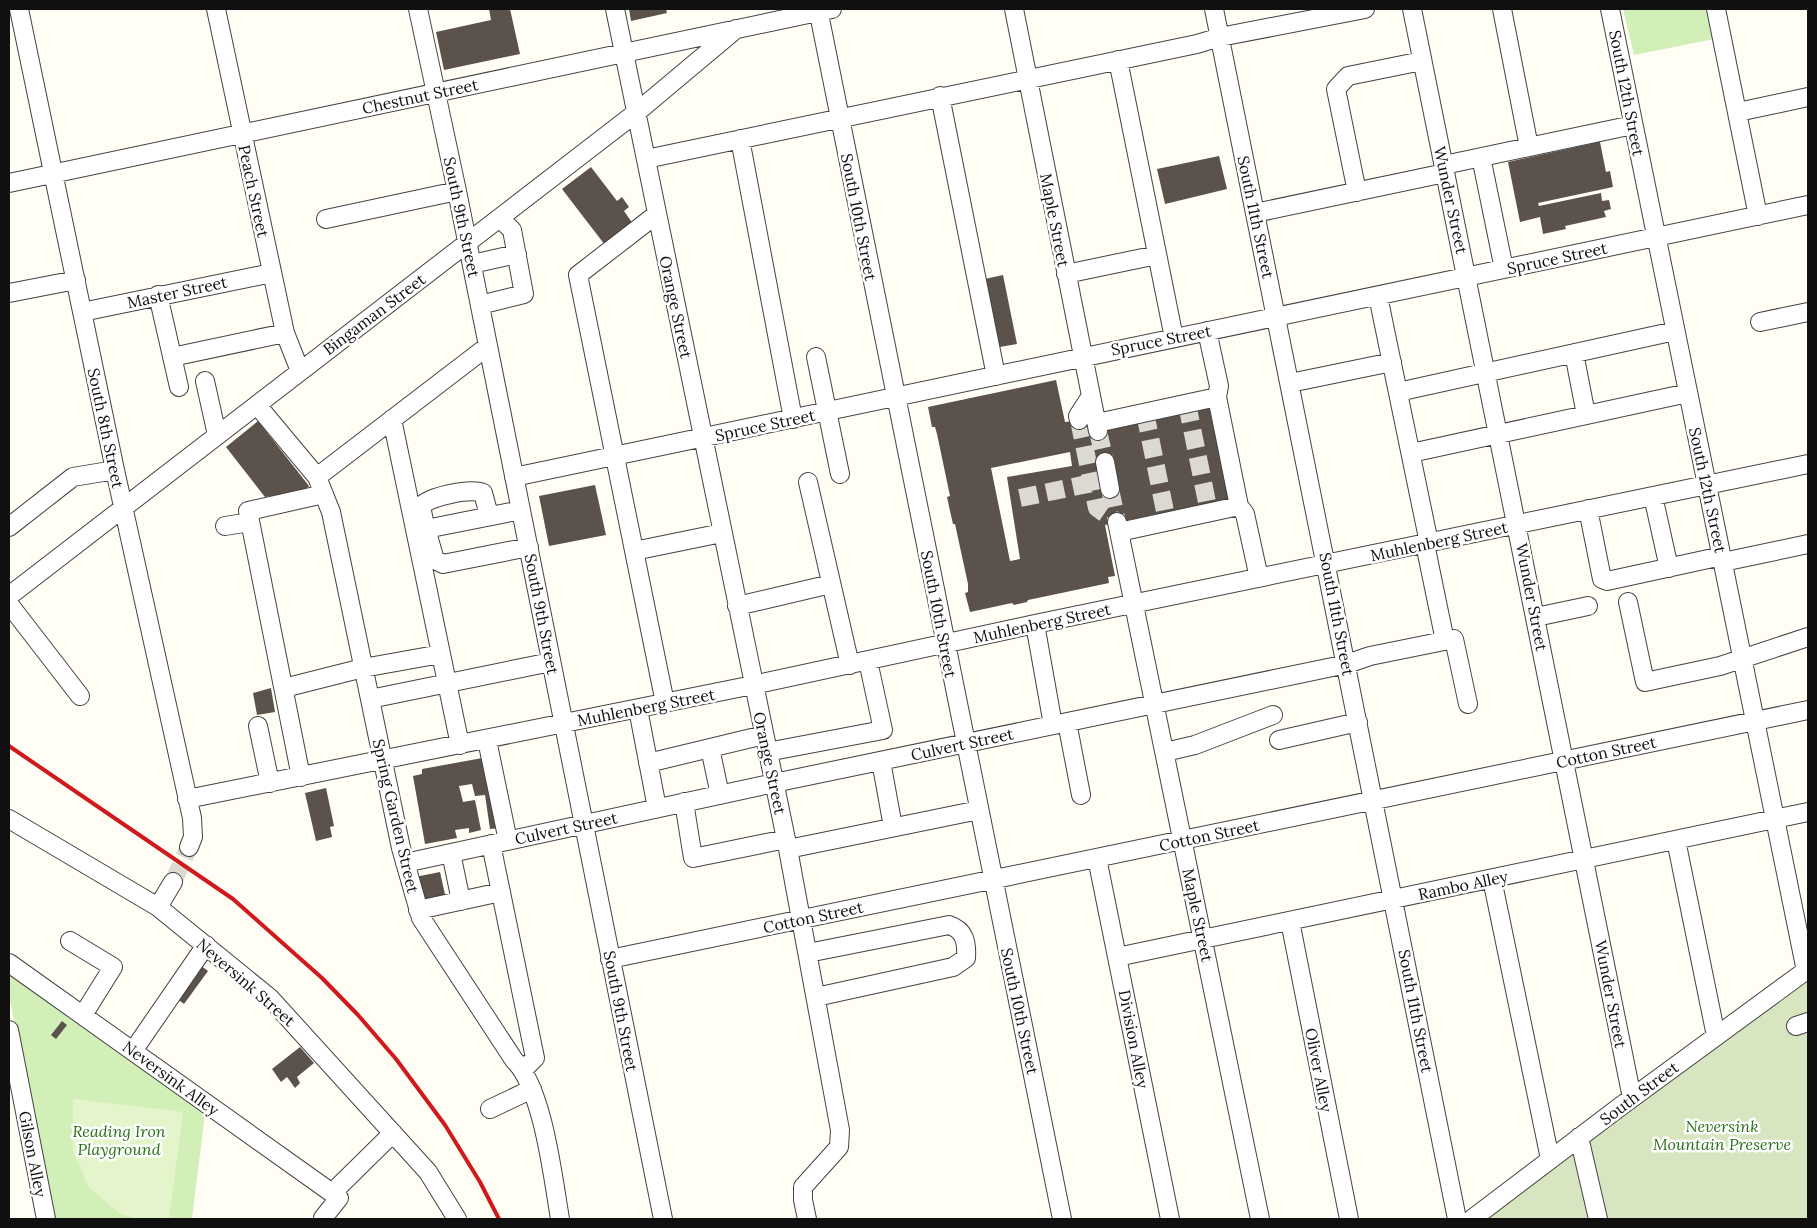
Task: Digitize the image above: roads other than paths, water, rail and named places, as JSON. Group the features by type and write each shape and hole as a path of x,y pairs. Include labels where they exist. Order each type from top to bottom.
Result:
{"street":[{"name":"South 8th Street","path":"19,9 123,508 187,799 193,837 189,847"},
{"name":"Peach Street","path":"216,9 285,333 300,372"},
{"name":"South 9th Street","path":"418,9 468,243 663,1219"},
{"name":"Orange Street","path":"615,9 802,920 840,1130 839,1147 803,1187 803,1200 807,1219"},
{"name":"Maple Street","path":"1014,9 1098,427 1217,397"},
{"name":"South 11th Street","path":"1214,9 1457,1219"},
{"path":"646,159 1220,37 1365,9"},
{"name":"Wunder Street","path":"1412,9 1632,1098"},
{"path":"1502,9 1529,147"},
{"name":"South 12th Street","path":"1610,9 1754,721 1807,970"},
{"path":"1716,9 1758,216"},
{"name":"Chestnut Street","path":"9,183 823,10"},
{"name":"South 10th Street","path":"823,10 839,118 1062,1219"},
{"name":"Bingaman Street","path":"9,596 637,112 736,29"},
{"path":"1118,60 1174,338"},
{"path":"1357,192 1336,89 1348,76 1422,62"},
{"path":"940,96 996,376"},
{"path":"1738,112 1808,97"},
{"path":"1255,213 1357,192 1481,157 1633,125"},
{"path":"740,139 793,419"},
{"path":"1481,157 1504,269"},
{"path":"326,219 457,191"},
{"name":"Spruce Street","path":"514,477 1808,205"},
{"path":"657,214 578,275 665,704"},
{"path":"480,305 524,294 512,230 499,218"},
{"path":"472,264 517,254"},
{"path":"1066,274 1157,255"},
{"name":"Master Street","path":"82,312 272,273"},
{"path":"9,293 76,280"},
{"path":"158,295 179,387"},
{"path":"1378,296 1411,453 1445,641 1454,639 1468,704"},
{"path":"1760,322 1808,312"},
{"path":"1207,331 1219,386 1217,397 1239,506 1245,514 1259,578"},
{"path":"1398,392 1675,331"},
{"path":"172,356 285,333"},
{"path":"317,477 488,346"},
{"path":"1574,353 1586,415"},
{"path":"816,357 840,474"},
{"path":"1290,383 1392,362"},
{"path":"205,382 217,435"},
{"path":"1411,453 1688,393"},
{"path":"1079,420 1078,416 1091,396"},
{"name":"Spring Garden Street","path":"257,405 317,477 331,512 382,761 405,863 420,918 514,1060 524,1069 532,1089 551,1166 560,1219"},
{"path":"392,419 460,745"},
{"path":"1105,462 1110,489"},
{"name":"Muhlenberg Street","path":"187,799 754,686 1034,624 1808,464"},
{"path":"9,527 73,477 115,470"},
{"path":"808,482 850,665"},
{"path":"489,516 483,493 475,490 427,500 421,506 435,560 443,564 528,547"},
{"path":"301,777 248,511 324,494"},
{"path":"1654,496 1668,568"},
{"name":"Maple Street","path":"1239,506 1118,527 1260,1219"},
{"path":"426,529 520,510"},
{"path":"1588,510 1602,579 1607,581 1668,568 1808,544"},
{"path":"225,526 250,522"},
{"path":"634,551 722,533"},
{"path":"737,606 831,584"},
{"path":"1628,602 1645,682 1743,660 1808,637"},
{"path":"9,604 80,696"},
{"path":"1536,617 1588,606"},
{"path":"1034,624 1081,795"},
{"name":"Culvert Street","path":"405,863 684,802 1347,664 1370,656 1445,641"},
{"path":"284,688 363,668 441,654"},
{"path":"648,763 710,748 766,744 883,730 868,661"},
{"path":"370,699 551,662"},
{"path":"638,709 657,808"},
{"name":"Cotton Street","path":"610,959 1808,710"},
{"path":"1165,752 1195,746 1273,715"},
{"path":"1279,740 1358,722"},
{"path":"258,726 270,783"},
{"path":"487,740 500,843 501,892 535,1058 524,1069"},
{"path":"710,748 720,795"},
{"path":"881,761 893,827"},
{"path":"684,802 693,858 893,827 979,810"},
{"name":"Rambo Alley","path":"1117,956 1808,812"},
{"name":"Neversink Street","path":"9,819 158,907 285,1012 428,1172 457,1219"},
{"path":"1676,840 1716,1036"},
{"path":"451,853 461,901"},
{"name":"Division Alley","path":"1097,858 1170,1219"},
{"path":"1492,878 1550,1159"},
{"path":"158,907 173,882"},
{"path":"418,910 501,892"},
{"name":"Oliver Alley","path":"1290,921 1349,1219"},
{"path":"808,954 949,926 958,928 963,935 966,948 966,958 952,967 816,997"},
{"path":"70,941 114,967 83,1015"},
{"path":"133,1051 206,945"},
{"name":"Neversink Alley","path":"9,963 332,1193"},
{"name":"South Street","path":"1472,1219 1579,1137 1807,970"},
{"name":"Gilson Alley","path":"9,1030 46,1219"},
{"path":"490,1109 532,1089"},
{"path":"323,1218 339,1198 332,1193 393,1133"},
{"path":"1579,1137 1598,1219"}],"tunnel":[{"path":"1187,404 1209,512"},
{"path":"1145,413 1167,521"},
{"path":"1079,420 1097,508 1117,522"},
{"path":"1098,431 1105,462"},
{"path":"1020,498 1092,483"},
{"path":"1110,489 1117,522"},
{"path":"173,882 189,847"}],"railway":[{"path":"9,746 233,899 322,978 358,1015 396,1059 445,1125 480,1182 499,1219"}],"park label":[{"name":"Neversink Mountain Preserve","path":"1722,1135"},
{"name":"Reading Iron Playground","path":"119,1140"}]}
